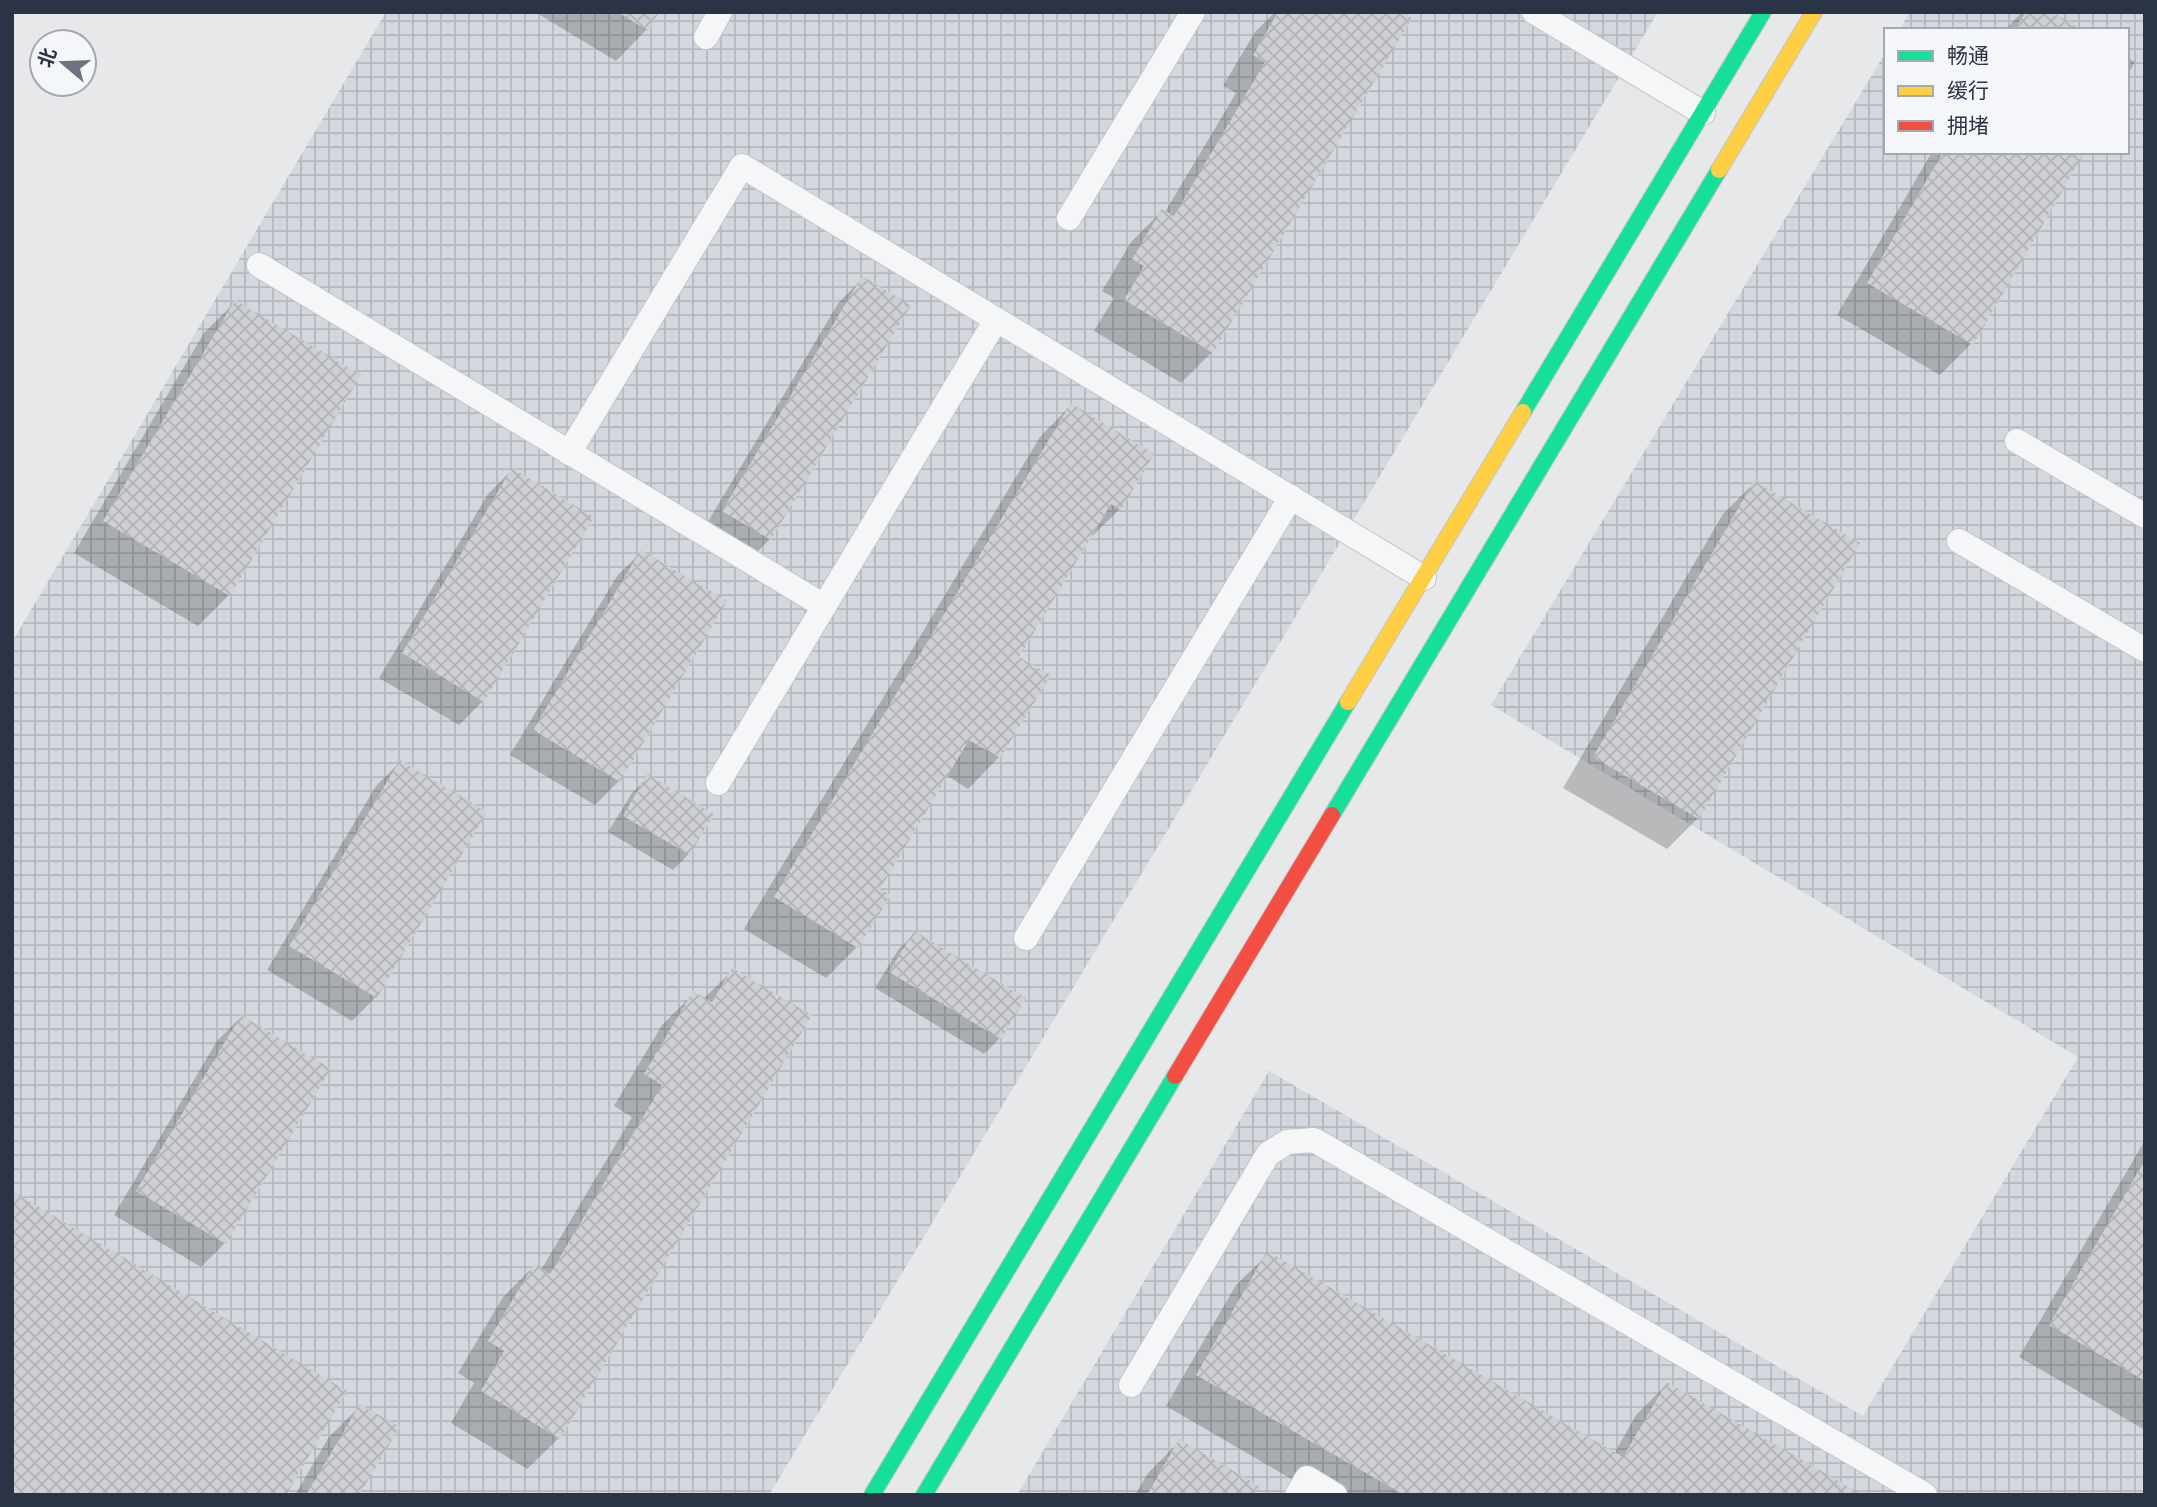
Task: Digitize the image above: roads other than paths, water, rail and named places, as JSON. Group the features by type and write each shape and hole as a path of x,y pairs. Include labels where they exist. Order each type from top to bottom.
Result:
{"street":[{"path":"873,1495 1763,12"},
{"path":"924,1495 1814,12"}],"lane":[{"path":"706,37 720,12"},
{"path":"1069,218 1193,12"},
{"path":"1534,12 1703,113"},
{"path":"569,453 742,166 1424,578"},
{"path":"259,265 824,606"},
{"path":"718,783 996,320"},
{"path":"2017,441 2145,516"},
{"path":"1026,938 1291,498"},
{"path":"1959,541 2145,650"},
{"path":"1131,1385 1268,1154 1287,1142 1314,1140 1925,1495"},
{"path":"1297,1495 1307,1478 1335,1495"}]}
